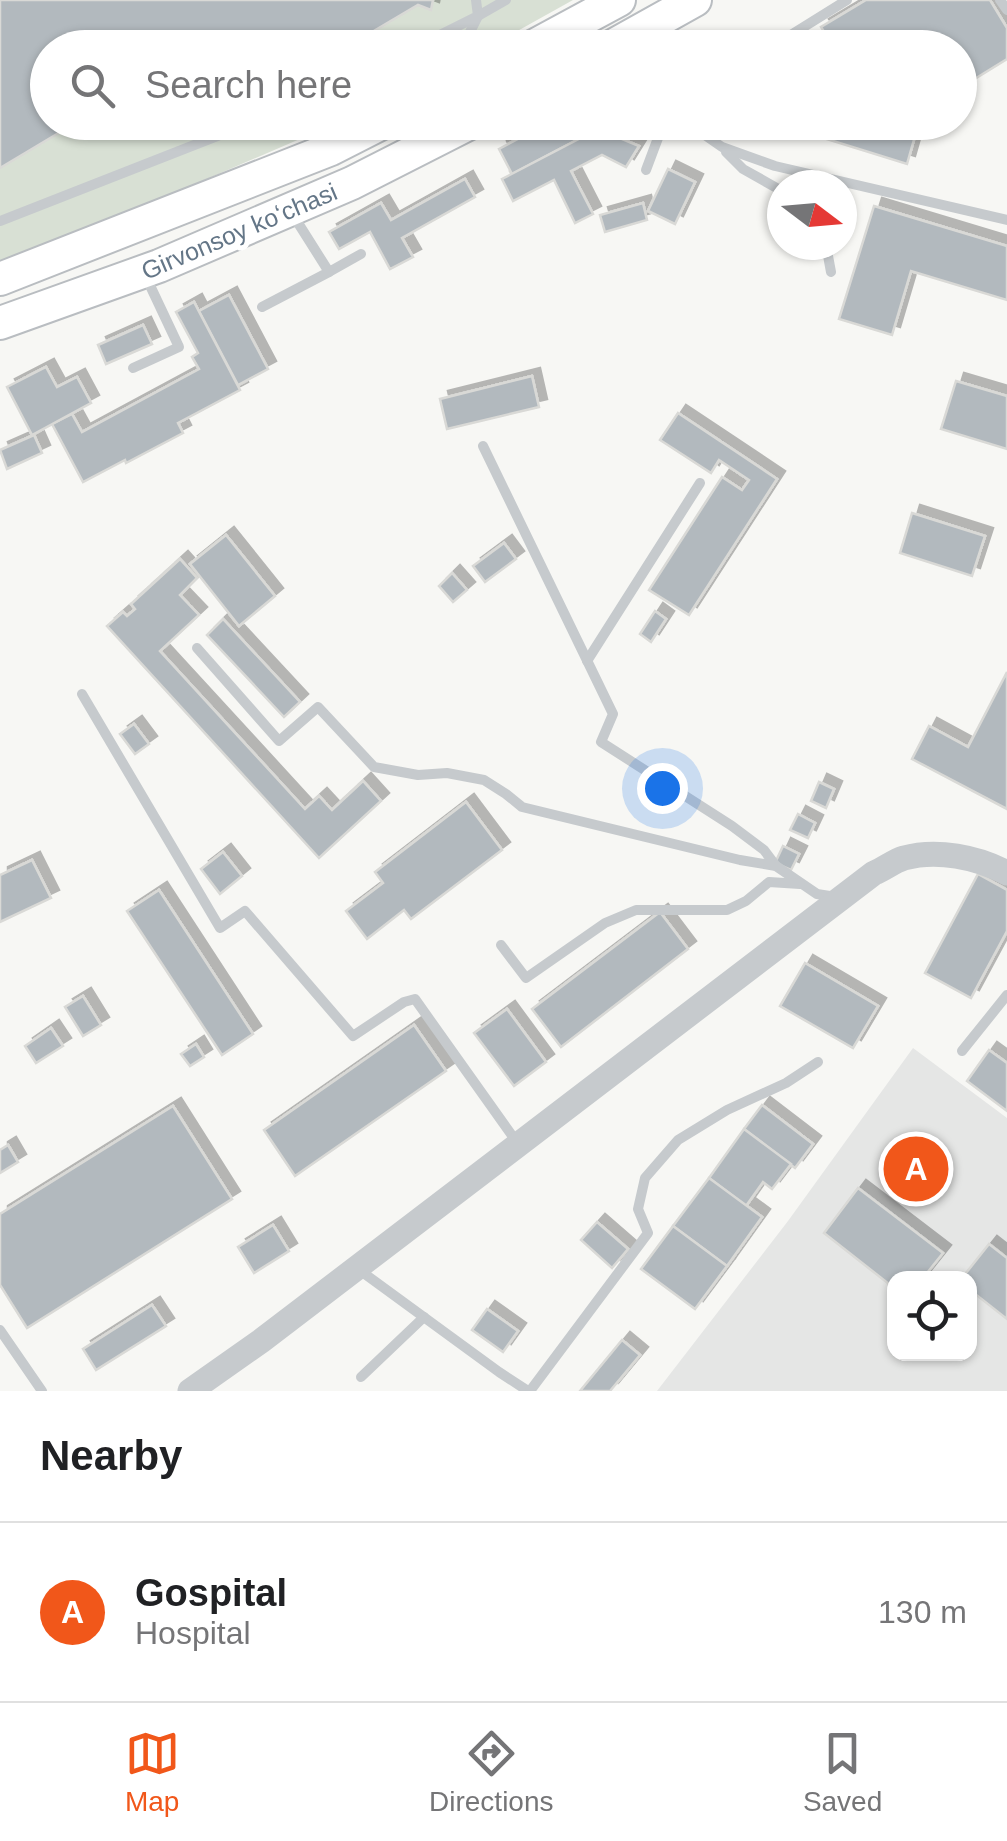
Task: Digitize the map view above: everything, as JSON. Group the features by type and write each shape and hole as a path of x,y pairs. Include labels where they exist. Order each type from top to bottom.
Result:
{"main road":[{"path":"582,30 619,0"},
{"path":"641,30 695,0"},
{"name":"Girvonsoy koʻchasi","path":"0,279 348,140"},
{"name":"Girvonsoy koʻchasi","path":"0,324 143,272 352,183 437,140"}],"street":[{"path":"190,1391 261,1342 874,873 903,858 946,854 991,864 1007,873"}],"lane":[{"path":"471,30 478,16 476,0"},
{"path":"450,30 506,0"},
{"path":"799,30 848,0"},
{"path":"1000,0 1007,10"},
{"path":"0,221 208,140"},
{"path":"646,170 657,140"},
{"path":"712,140 743,169 767,183"},
{"path":"722,147 775,166 1007,220"},
{"path":"290,210 329,272"},
{"path":"262,307 361,254"},
{"path":"829,260 831,272"},
{"path":"134,368 179,347 143,272"},
{"path":"483,446 613,714 602,742 732,826 801,884 817,894 842,898"},
{"path":"588,661 700,483"},
{"path":"197,648 279,741 318,708 374,767 484,780 522,807 776,866"},
{"path":"82,694 220,928 245,911 353,1036 404,1002 415,1000 519,1145"},
{"path":"501,945 526,978 604,923 636,910 727,910 770,882 801,884"},
{"path":"962,1051 1007,995"},
{"path":"358,1268 529,1391 648,1233 638,1210 645,1178 678,1140 818,1062"},
{"path":"361,1377 424,1317"},
{"path":"0,1330 42,1391"}],"shaded area":[{"path":"0,0 573,0 519,30 30,30 30,140 297,140 0,268"},
{"path":"913,1048 1007,1118 1007,1391 657,1391 788,1221"}],"building":[{"path":"0,0 433,0 431,10 418,5 376,30 30,30 30,140 47,140 0,168"},
{"path":"866,0 990,0 1007,28 1007,59 977,78 977,30 821,27"},
{"path":"516,140 577,140 512,174 499,149"},
{"path":"577,140 625,140 639,146 626,167 602,155 571,171 593,214 575,223 554,180 513,201 502,179"},
{"path":"830,140 914,140 907,164"},
{"path":"668,169 695,182 675,224 648,211"},
{"path":"465,179 475,197 402,238 413,257 390,269 370,232 339,249 329,232 381,203 391,220"},
{"path":"643,203 647,220 605,232 600,215"},
{"path":"874,206 1007,246 1007,300 911,271 892,335 839,319"},
{"path":"229,295 268,369 238,385 199,311"},
{"path":"194,302 240,390 178,423 183,433 83,482 52,424 72,414 82,432 199,369 192,357 198,353 176,312"},
{"path":"143,325 152,344 106,364 98,345"},
{"path":"46,367 57,387 77,377 91,403 32,435 7,387"},
{"path":"532,376 539,407 447,429 440,399"},
{"path":"956,381 1007,396 1007,449 941,429"},
{"path":"678,413 777,479 689,615 649,590 722,477 742,490 749,480 719,460 711,473 660,440"},
{"path":"34,435 42,453 7,469 0,450"},
{"path":"912,513 985,536 972,576 900,553"},
{"path":"226,535 275,596 239,626 190,564"},
{"path":"504,543 516,559 485,582 473,566"},
{"path":"180,559 197,578 180,595 199,615 160,651 305,809 319,796 332,810 363,781 381,801 319,858 107,626 123,612 127,616 135,609 131,604"},
{"path":"452,573 467,590 453,602 439,586"},
{"path":"655,611 666,619 651,642 640,634"},
{"path":"223,619 300,702 284,717 207,635"},
{"path":"1007,672 1007,809 912,759 929,726 968,747"},
{"path":"134,724 149,744 135,754 120,734"},
{"path":"819,782 834,789 826,808 811,801"},
{"path":"466,802 502,850 411,919 404,910 367,939 346,911 383,883 375,872"},
{"path":"798,814 815,823 808,838 790,830"},
{"path":"783,846 799,854 791,870 775,863"},
{"path":"223,852 242,876 220,894 201,869"},
{"path":"32,860 51,898 0,922 0,875"},
{"path":"978,874 1007,890 1007,931 971,998 925,973"},
{"path":"159,890 253,1034 222,1055 127,911"},
{"path":"660,912 688,949 561,1047 532,1009"},
{"path":"805,963 878,1006 853,1048 780,1006"},
{"path":"83,996 101,1025 83,1036 65,1007"},
{"path":"507,1009 546,1062 514,1086 474,1033"},
{"path":"414,1025 446,1071 295,1176 264,1130"},
{"path":"51,1028 63,1046 36,1063 25,1046"},
{"path":"196,1044 204,1057 190,1066 181,1054"},
{"path":"989,1050 1007,1063 1007,1111 967,1081"},
{"path":"762,1105 813,1144 795,1168 744,1129"},
{"path":"173,1106 232,1199 27,1328 0,1285 0,1214"},
{"path":"744,1129 791,1164 772,1189 763,1182 746,1206 709,1178"},
{"path":"8,1145 18,1162 0,1173 0,1150"},
{"path":"709,1178 762,1217 727,1266 673,1226"},
{"path":"858,1188 943,1253 929,1271 887,1271 887,1282 824,1233"},
{"path":"597,1222 628,1249 612,1268 581,1240"},
{"path":"273,1225 289,1251 254,1273 238,1247"},
{"path":"673,1226 727,1266 695,1309 641,1269"},
{"path":"989,1244 1007,1258 1007,1319 977,1295 977,1271 968,1271"},
{"path":"152,1305 166,1326 96,1370 83,1349"},
{"path":"487,1309 518,1331 503,1352 472,1330"},
{"path":"622,1340 640,1355 610,1391 580,1391"}],"place":[{"name":"Gospital","path":"916,1169"}]}
